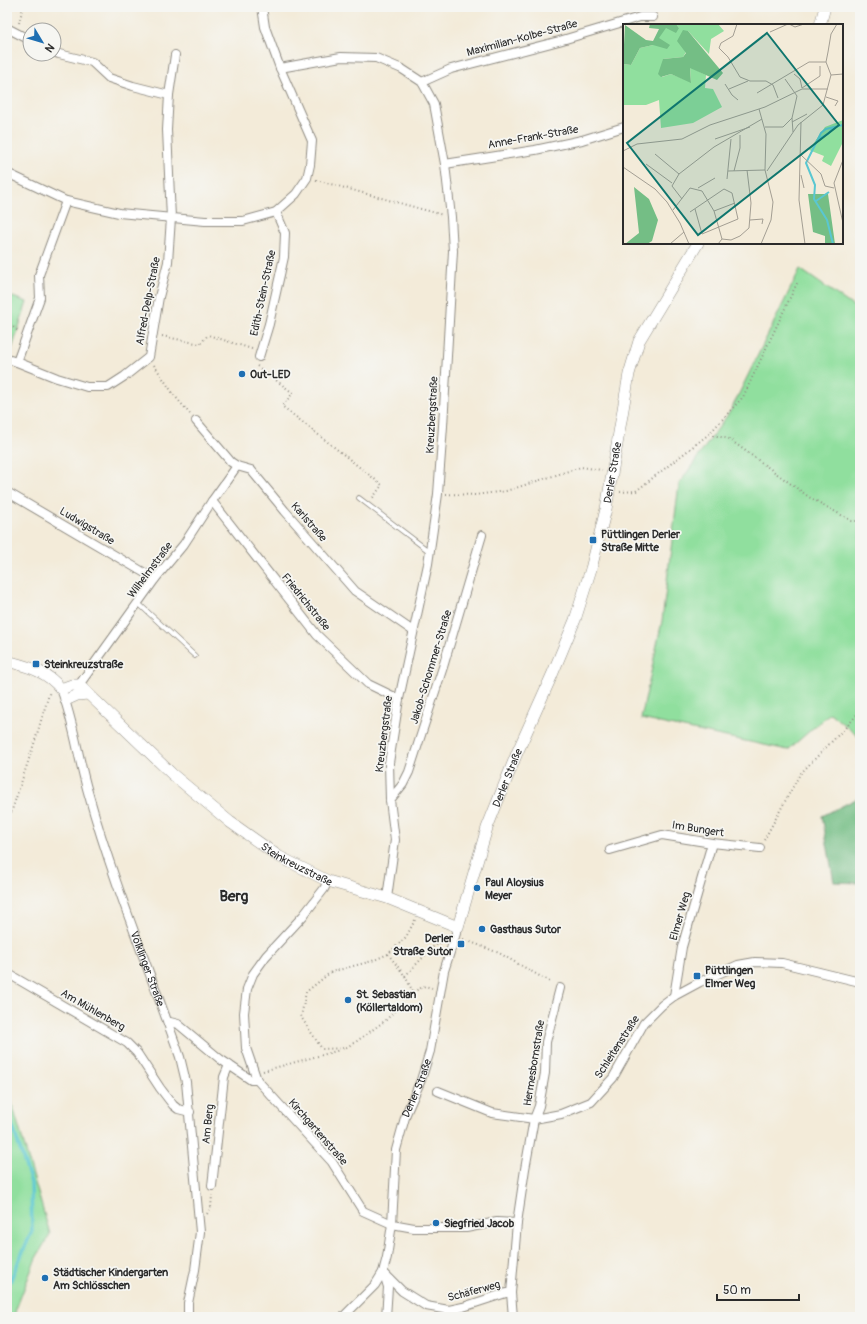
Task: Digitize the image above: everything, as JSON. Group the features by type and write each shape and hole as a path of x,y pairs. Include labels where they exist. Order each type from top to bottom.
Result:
{"street":[{"path":"7,173 66,201 119,213 205,221 243,221 276,212 296,194 306,178 310,165 312,141 280,68 265,27 262,7"},
{"path":"820,24 825,7"},
{"name":"Maximilian-Kolbe-Straße","path":"422,82 451,69 515,53 640,17 653,17"},
{"path":"7,28 22,36"},
{"path":"62,54 92,62 109,78 169,95"},
{"name":"Alfred-Delp-Straße","path":"7,359 57,378 87,387 108,386 125,376 148,357 159,297 168,262 172,218 167,130 169,95 175,56"},
{"name":"Kreuzbergstraße","path":"280,68 341,57 376,58 402,69 422,82 434,104 445,164 453,251 438,494 430,552 399,698 389,763 390,800 395,840 387,898"},
{"name":"Anne-Frank-Straße","path":"445,164 535,150 582,140 623,127"},
{"path":"17,362 40,298 39,275 66,201"},
{"name":"Edith-Stein-Straße","path":"260,354 269,324 284,257 285,233 276,212"},
{"name":"Derler Straße","path":"343,1317 375,1285 383,1272 392,1224 396,1150 406,1114 421,1080 430,1051 441,984 487,828 517,753 552,676 592,569 613,472 629,374 639,341 697,244"},
{"name":"Karlstraße","path":"196,421 232,462 237,466 251,470 355,591 413,631"},
{"name":"Wilhelmstraße","path":"79,685 155,580 184,544 237,466"},
{"name":"Ludwigstraße","path":"7,492 155,580"},
{"name":"Friedrichstraße","path":"212,501 317,635 368,684 399,698"},
{"name":"Jakob-Schommer-Straße","path":"390,800 403,784 409,772 443,667 482,535"},
{"path":"7,661 26,666 48,675 58,685 79,685"},
{"name":"Völklinger Straße","path":"58,685 66,700 88,792 116,879 180,1057 186,1082 200,1232 195,1270 188,1302 188,1317"},
{"name":"Steinkreuzstraße","path":"79,685 172,774 230,822 278,856 328,881 387,898 419,911 457,932"},
{"path":"66,700 77,695 88,694"},
{"name":"Im Bungert","path":"610,850 662,834 712,843 760,848"},
{"name":"Elmer Weg","path":"674,996 682,947 712,843"},
{"name":"Kirchgartenstraße","path":"328,881 324,889 303,916 266,956 253,974 247,988 244,1013 246,1048 255,1076 332,1162 363,1211 392,1224 414,1228 466,1228 497,1222 517,1223"},
{"name":"Schleitenstraße","path":"438,1091 492,1114 534,1119 561,1114 590,1102 613,1078 644,1023 662,1005 674,996 738,965 755,962 782,963 860,982"},
{"name":"Am Mühlenberg","path":"7,973 127,1043 136,1053 173,1105 178,1109 190,1112"},
{"name":"Hermesbornstraße","path":"534,1119 539,1106 545,1073 546,1042 560,988"},
{"name":"Kirchgartenstraße","path":"168,1023 178,1024 229,1065 251,1080 255,1076"},
{"name":"Am Berg","path":"212,1186 224,1077 229,1065"},
{"path":"513,1317 511,1293 517,1223 534,1119"},
{"path":"383,1272 388,1287 386,1317"},
{"name":"Schäferweg","path":"383,1272 402,1291 426,1306 449,1310 506,1293 511,1293"}],"lane":[{"path":"358,498 430,552"},
{"path":"138,603 195,656"}],"path":[{"path":"17,33 23,7"},
{"path":"306,178 451,218"},
{"path":"608,494 636,491 709,434 743,397 798,281"},
{"path":"7,322 26,338"},
{"path":"153,334 200,344 208,335 260,354 257,366 292,393 282,406 382,485 367,505"},
{"path":"148,357 174,395 196,421"},
{"path":"709,434 729,439 809,497 852,521 860,521"},
{"path":"438,494 475,496 506,491 582,467 613,472"},
{"path":"7,819 11,813 30,758 50,689 58,685"},
{"path":"760,848 800,774 860,711"},
{"path":"345,1048 322,1049 301,1017 306,992 331,972 372,961 388,954 406,937 419,911"},
{"path":"457,932 499,953 560,988"},
{"path":"405,976 434,946 440,942"},
{"path":"388,954 405,976 413,992"},
{"path":"255,1076 345,1048 386,1020 413,992 425,986"},
{"path":"211,1208 212,1186"}],"green space":[{"path":"800,269 860,311 860,738 830,713 788,750 641,719 662,621 679,484 731,410"},
{"path":"7,295 27,302 11,352 7,351"},
{"path":"860,797 860,883 834,882 822,816"},
{"path":"7,1086 50,1234 36,1258 14,1317 7,1317"}],"waterway":[{"path":"7,1109 31,1183 32,1231 7,1288"},
{"path":"7,1164 11,1123"},
{"path":"7,1274 11,1280"}],"place":[{"name":"Out-LED","path":"242,374"},
{"name":"Püttlingen Derler Straße Mitte","path":"593,540"},
{"name":"Steinkreuzstraße","path":"36,664"},
{"name":"Paul Aloysius Meyer","path":"477,888"},
{"name":"Gasthaus Sutor","path":"482,929"},
{"name":"Derler Straße Sutor","path":"461,944"},
{"name":"Püttlingen Elmer Weg","path":"697,976"},
{"name":"St. Sebastian (Köllertaldom)","path":"348,1000"},
{"name":"Siegfried Jacob","path":"436,1223"},
{"name":"Städtischer Kindergarten Am Schlösschen","path":"45,1278"}],"district":[{"name":"Berg","path":"234,896"}]}
